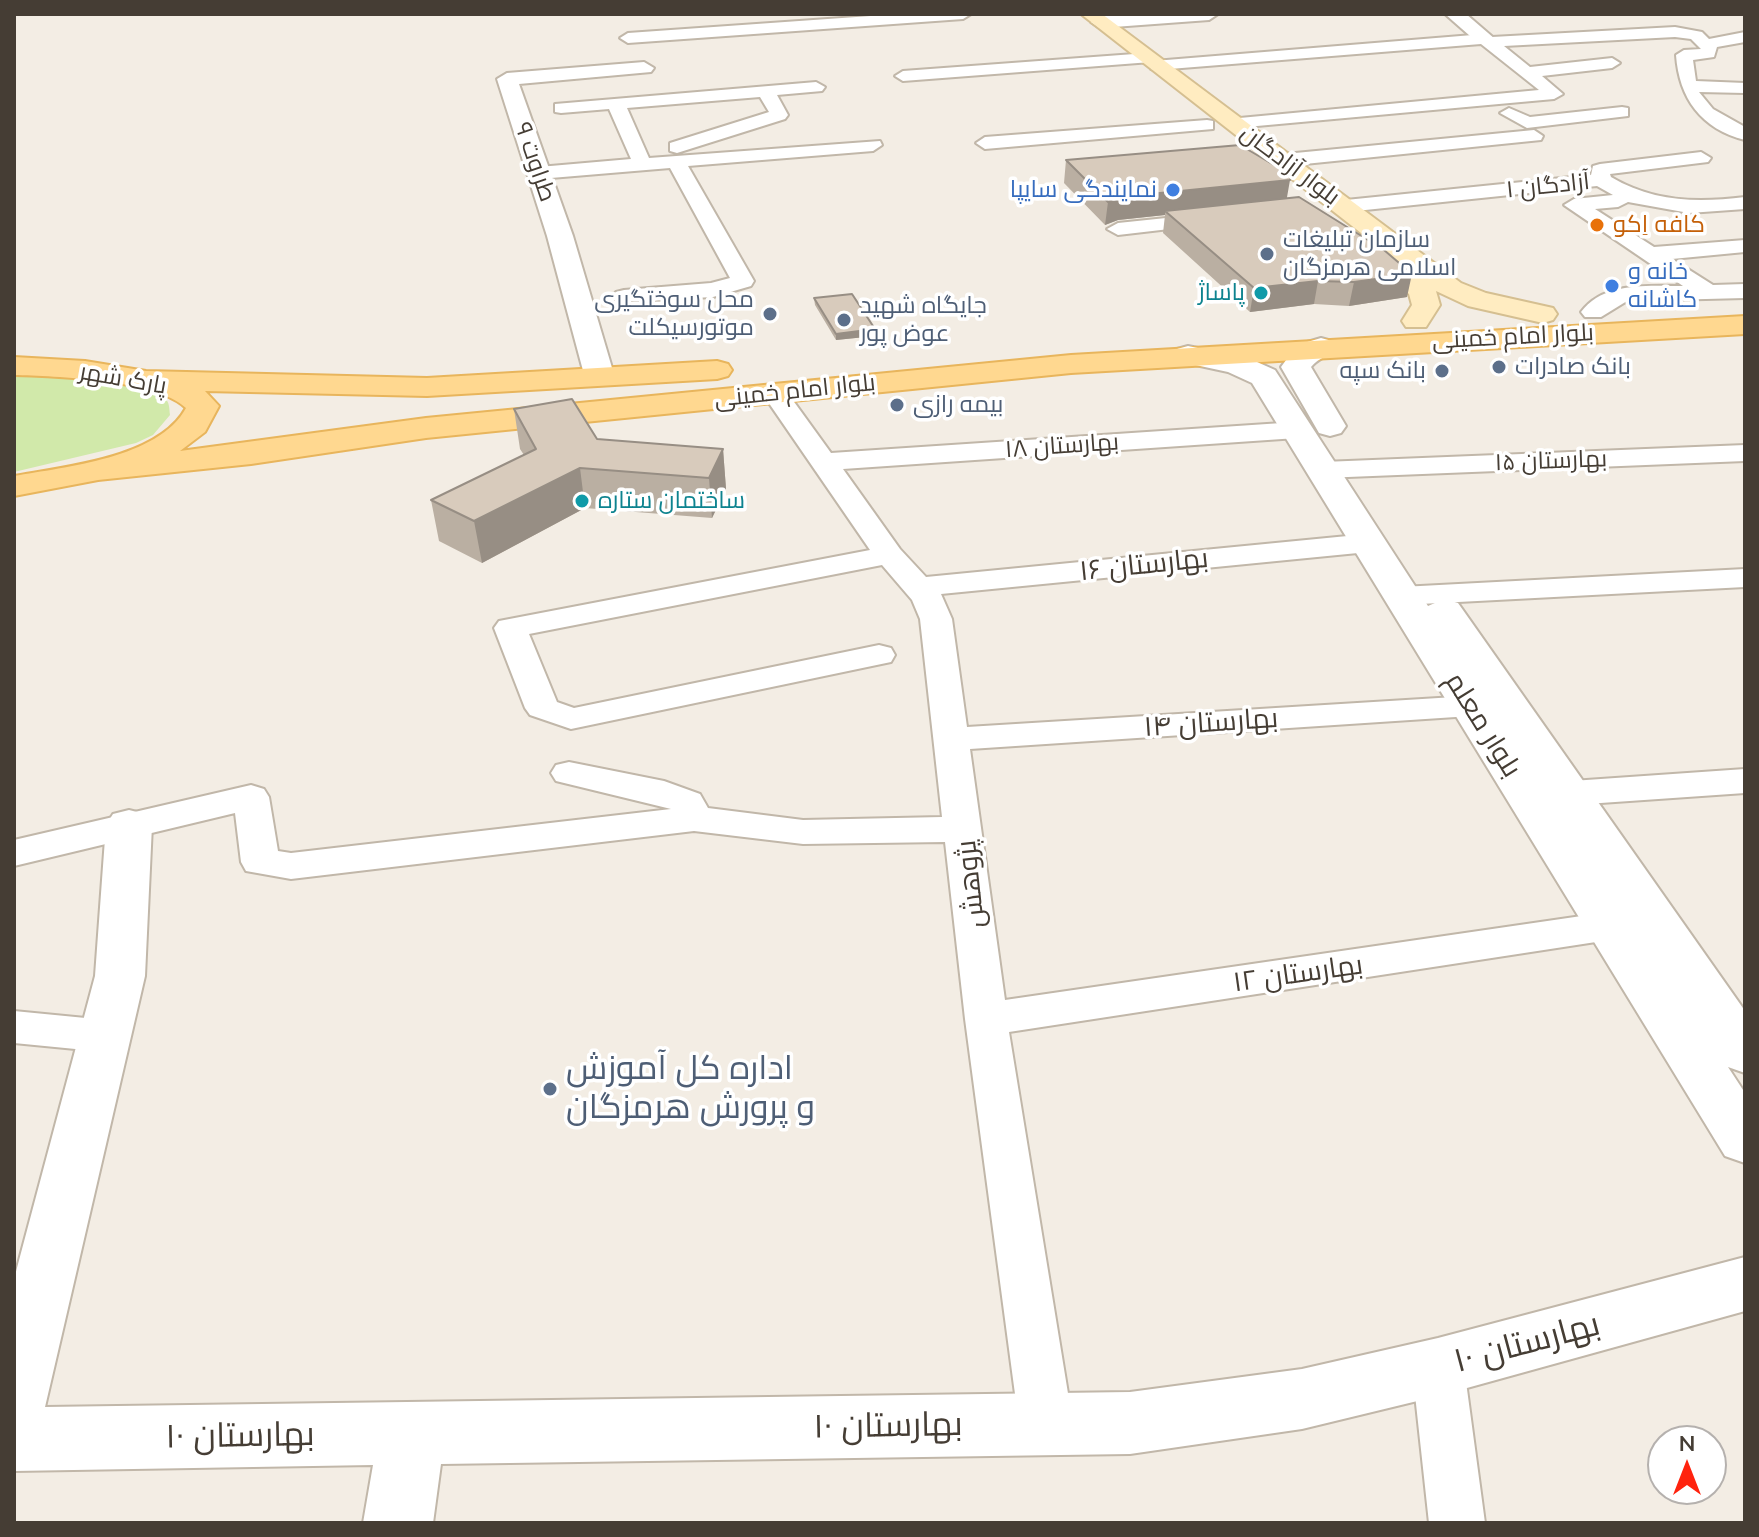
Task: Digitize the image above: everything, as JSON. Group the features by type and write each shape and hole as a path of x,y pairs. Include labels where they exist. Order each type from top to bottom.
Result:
{"main road":[{"name":"بلوار آزادگان","path":"1065,14 1422,291 1426,305 1416,321"},
{"name":"بلوار آزادگان","path":"1095,18 1346,206 1451,289 1478,300 1543,314"},
{"path":"1207,125 1235,123"},
{"path":"1315,209 1346,206"},
{"name":"بلوار امام خمینی","path":"88,471 251,454 763,375 1416,321 1593,312 1745,310"},
{"name":"بلوار امام خمینی","path":"141,380 427,387 600,378 763,375 1745,325"},
{"name":"پارک شهر","path":"21,485 88,471 166,447 197,423 203,406 199,400 178,388 23,364"},
{"path":"426,428 303,428 284,423 279,418 282,409 304,401 427,387"}],"street":[{"path":"644,68 623,32 818,19 963,14"},
{"path":"1095,18 1209,14"},
{"path":"1235,123 1554,94 1454,14"},
{"path":"1573,22 1594,38"},
{"path":"903,76 1122,60 1153,61 1487,41 1689,32 1709,44 1745,37"},
{"path":"1508,55 1553,52 1535,41"},
{"path":"1709,44 1708,54 1684,55 1689,86 1700,111 1745,134"},
{"path":"1529,72 1612,63"},
{"name":"طراوت ۹","path":"600,378 539,173 507,79 644,68"},
{"path":"1689,86 1745,88"},
{"path":"561,108 816,87"},
{"path":"641,162 779,115 766,91"},
{"path":"1486,101 1527,123 1622,112"},
{"path":"616,104 641,162"},
{"path":"985,143 1207,125"},
{"path":"1285,160 1534,136"},
{"path":"539,173 641,162 676,162 873,145"},
{"path":"1601,180 1600,170 1635,163 1701,158"},
{"path":"624,297 713,290 743,281 676,162"},
{"name":"آزادگان ۱","path":"1346,206 1601,180 1638,199 1700,208 1745,203"},
{"path":"1638,199 1574,205 1707,291"},
{"path":"1118,229 1239,217"},
{"path":"1648,254 1745,246"},
{"path":"1593,312 1622,294 1745,291"},
{"name":"بلوار معلم","path":"1321,347 1308,351 1296,367 1368,543 1417,595 1471,706 1548,794 1745,1052"},
{"name":"بلوار معلم","path":"1188,355 1237,364 1264,377 1297,430 1340,470 1417,595 1548,794 1609,926 1745,1140"},
{"name":"پژوهش","path":"763,375 827,462 889,555 919,587 936,619 965,829 986,1019 1046,1424"},
{"name":"بهارستان ۱۸","path":"827,462 1297,430"},
{"name":"بهارستان ۱۵","path":"1340,470 1745,453"},
{"name":"بهارستان ۱۶","path":"919,587 1368,543"},
{"path":"879,655 571,719 542,708 510,628 889,555"},
{"path":"1417,595 1745,578"},
{"name":"بهارستان ۱۴","path":"952,739 1471,706"},
{"path":"569,773 664,793 687,802 694,819"},
{"path":"1548,794 1745,781"},
{"path":"14,853 251,797 260,862 291,866 694,819 803,832 965,829"},
{"name":"بهارستان ۱۰","path":"129,825 120,976 14,1408 412,1433 1130,1423 1302,1399 1438,1367 1745,1284"},
{"name":"بهارستان ۱۲","path":"986,1019 1609,926"},
{"path":"14,1027 106,1036"},
{"path":"1438,1367 1457,1523"},
{"path":"398,1523 412,1433"}],"green space":[{"path":"14,374 92,379 135,386 166,400 170,415 153,435 136,443 14,472"}],"building":[{"path":"1240,145 1291,175 1290,180 1120,197 1108,202 1066,160"},
{"path":"1299,197 1384,250 1412,274 1354,282 1318,281 1254,288 1165,211"},
{"name":"جایگاه شهید عوض پور","path":"852,294 875,329 836,334 814,298"},
{"path":"572,399 597,439 723,449 709,478 580,468 474,521 431,500 536,449 514,409"}],"place":[{"name":"نمایندگی سایپا","path":"1173,190"},
{"name":"کافه اِکو","path":"1597,225"},
{"name":"سازمان تبلیغات اسلامی هرمزگان","path":"1267,254"},
{"name":"خانه و کاشانه","path":"1612,286"},
{"name":"پاساژ","path":"1261,293"},
{"name":"محل سوختگیری موتورسیکلت","path":"770,314"},
{"name":"جایگاه شهید عوض پور","path":"844,320"},
{"name":"بانک صادرات","path":"1499,367"},
{"name":"بانک سپه","path":"1442,371"},
{"name":"بیمه رازی","path":"897,405"},
{"name":"ساختمان ستاره","path":"582,501"},
{"name":"اداره کل آموزش و پرورش هرمزگان","path":"550,1089"}]}
